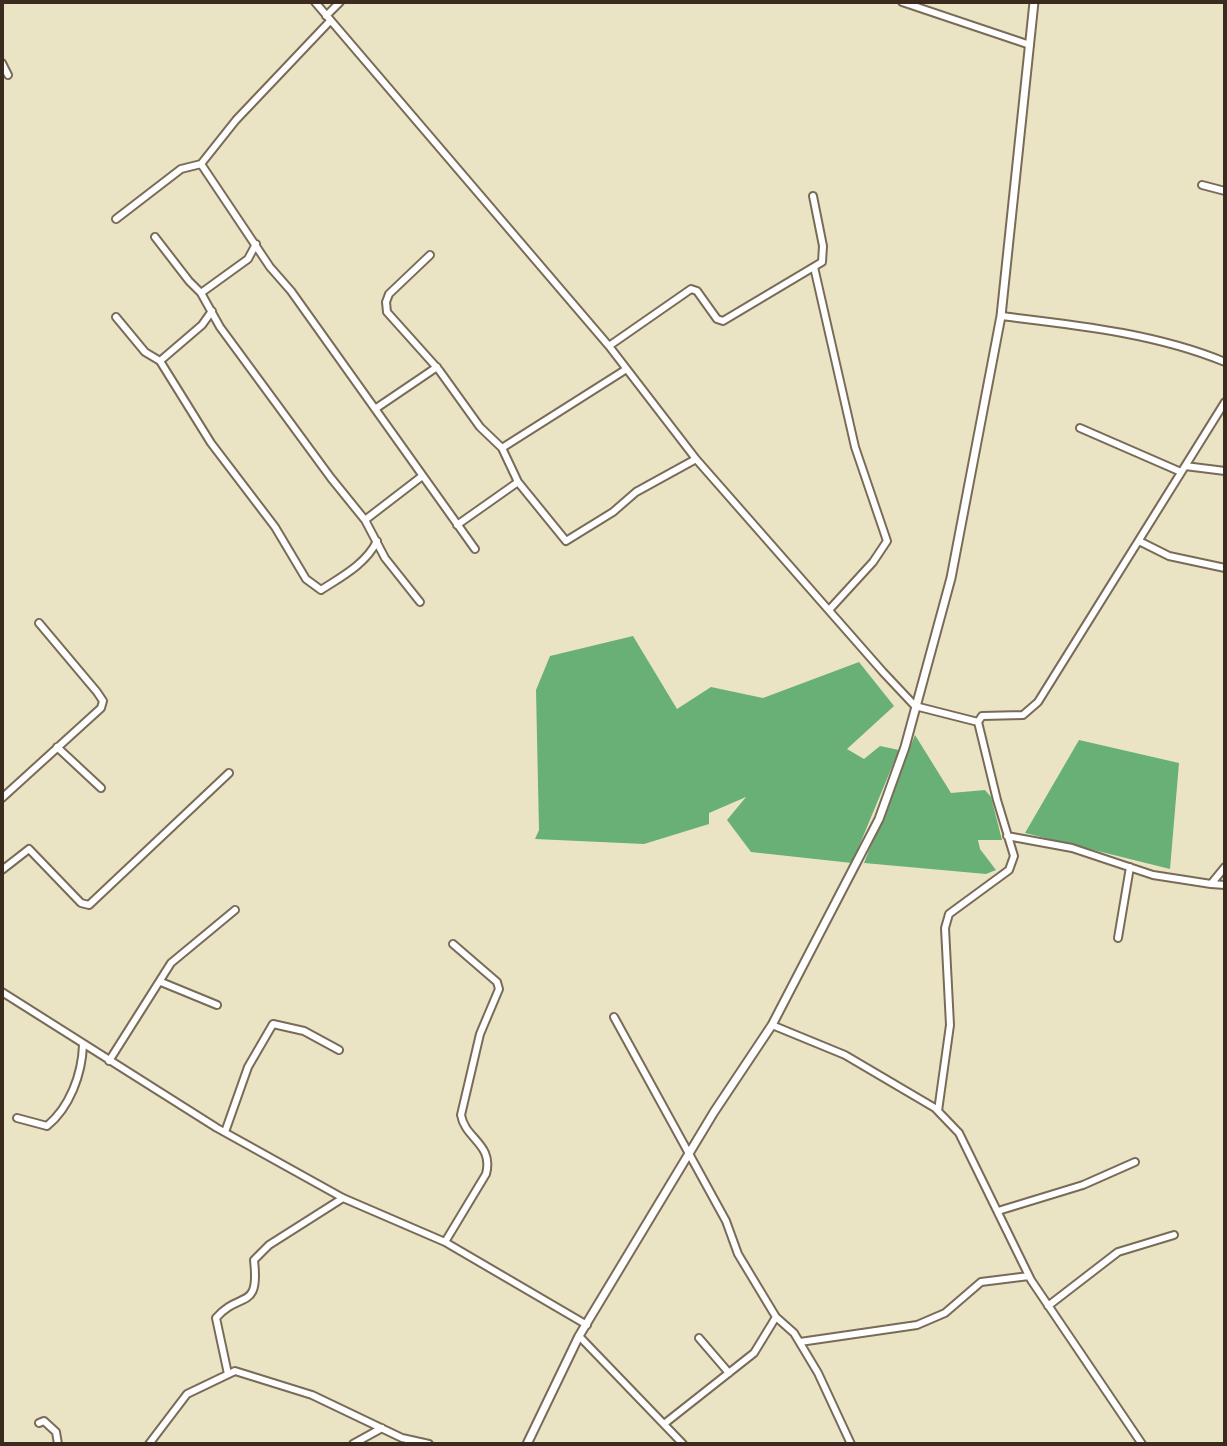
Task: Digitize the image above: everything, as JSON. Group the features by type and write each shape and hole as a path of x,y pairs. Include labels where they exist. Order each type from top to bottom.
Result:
{"street":[{"path":"315,2 609,346 696,459 915,706 978,722"},
{"path":"116,219 181,169 201,164 340,2"},
{"path":"902,2 1030,45"},
{"path":"527,1444 579,1336 689,1154 772,1025 879,819 905,747 951,578 1001,316 1034,2"},
{"path":"2,63 8,75"},
{"path":"201,164 475,549"},
{"path":"1202,185 1225,191"},
{"path":"609,346 691,289 697,291 717,319 723,321 822,262 824,256 813,196"},
{"path":"155,237 201,293 267,393 365,520 385,558 420,602"},
{"path":"201,293 248,259 256,244"},
{"path":"430,255 389,294 387,312 437,367 480,427 502,448 518,482 566,541 613,512 636,492 696,459"},
{"path":"814,267 855,447 887,541 873,562 829,610"},
{"path":"160,361 202,325 212,311"},
{"path":"1001,316 1164,343 1225,362"},
{"path":"116,317 145,352 160,361 211,443 275,527 306,579 321,590 349,572 377,541"},
{"path":"375,409 437,367"},
{"path":"502,448 625,370"},
{"path":"938,1111 950,1025 945,928 949,914 1009,870 1014,856 978,722 982,716 990,714 1023,715 1038,702 1225,402"},
{"path":"1080,428 1183,469 1225,471"},
{"path":"365,520 421,477"},
{"path":"457,525 518,482"},
{"path":"1139,541 1169,556 1225,568"},
{"path":"2,798 101,708 103,701 39,623"},
{"path":"57,747 101,788"},
{"path":"2,870 29,849 81,903 89,905 229,773"},
{"path":"1007,836 1072,848 1153,875 1225,885"},
{"path":"1118,938 1130,867"},
{"path":"1211,884 1225,867"},
{"path":"109,1061 171,963 235,910"},
{"path":"445,1242 486,1174 489,1162 484,1149 463,1125 461,1115 480,1034 499,989 497,982 453,944"},
{"path":"161,982 217,1005"},
{"path":"2,992 225,1132 343,1198 445,1242 587,1325"},
{"path":"614,1017 726,1221 738,1254 776,1317 800,1342 851,1444"},
{"path":"225,1132 248,1067 273,1024 304,1031 339,1050"},
{"path":"772,1025 845,1055 938,1111 959,1133 1029,1276 1142,1444"},
{"path":"17,1118 47,1126 54,1121 71,1095 82,1061 83,1045"},
{"path":"998,1211 1083,1185 1135,1162"},
{"path":"228,1374 216,1318 223,1310 248,1299 257,1283 254,1260 269,1245 343,1198"},
{"path":"1048,1306 1118,1252 1174,1235"},
{"path":"800,1342 917,1325 945,1313 981,1282 1029,1276"},
{"path":"664,1424 754,1353 776,1317"},
{"path":"579,1336 683,1444"},
{"path":"699,1338 729,1373"},
{"path":"149,1444 187,1394 235,1371 312,1395 402,1438 429,1444"},
{"path":"39,1423 44,1421 56,1432 58,1444"},
{"path":"353,1444 382,1428"}],"green space":[{"path":"633,636 677,709 711,687 763,698 859,662 894,706 847,749 864,759 880,746 899,750 852,863 751,852 727,820 746,797 709,813 709,824 644,844 535,839 539,830 536,690 550,656"},
{"path":"915,735 951,793 985,790 991,797 1002,840 978,840 980,849 996,870 986,874 864,863"},
{"path":"1079,740 1179,763 1170,869 1025,833"}]}
